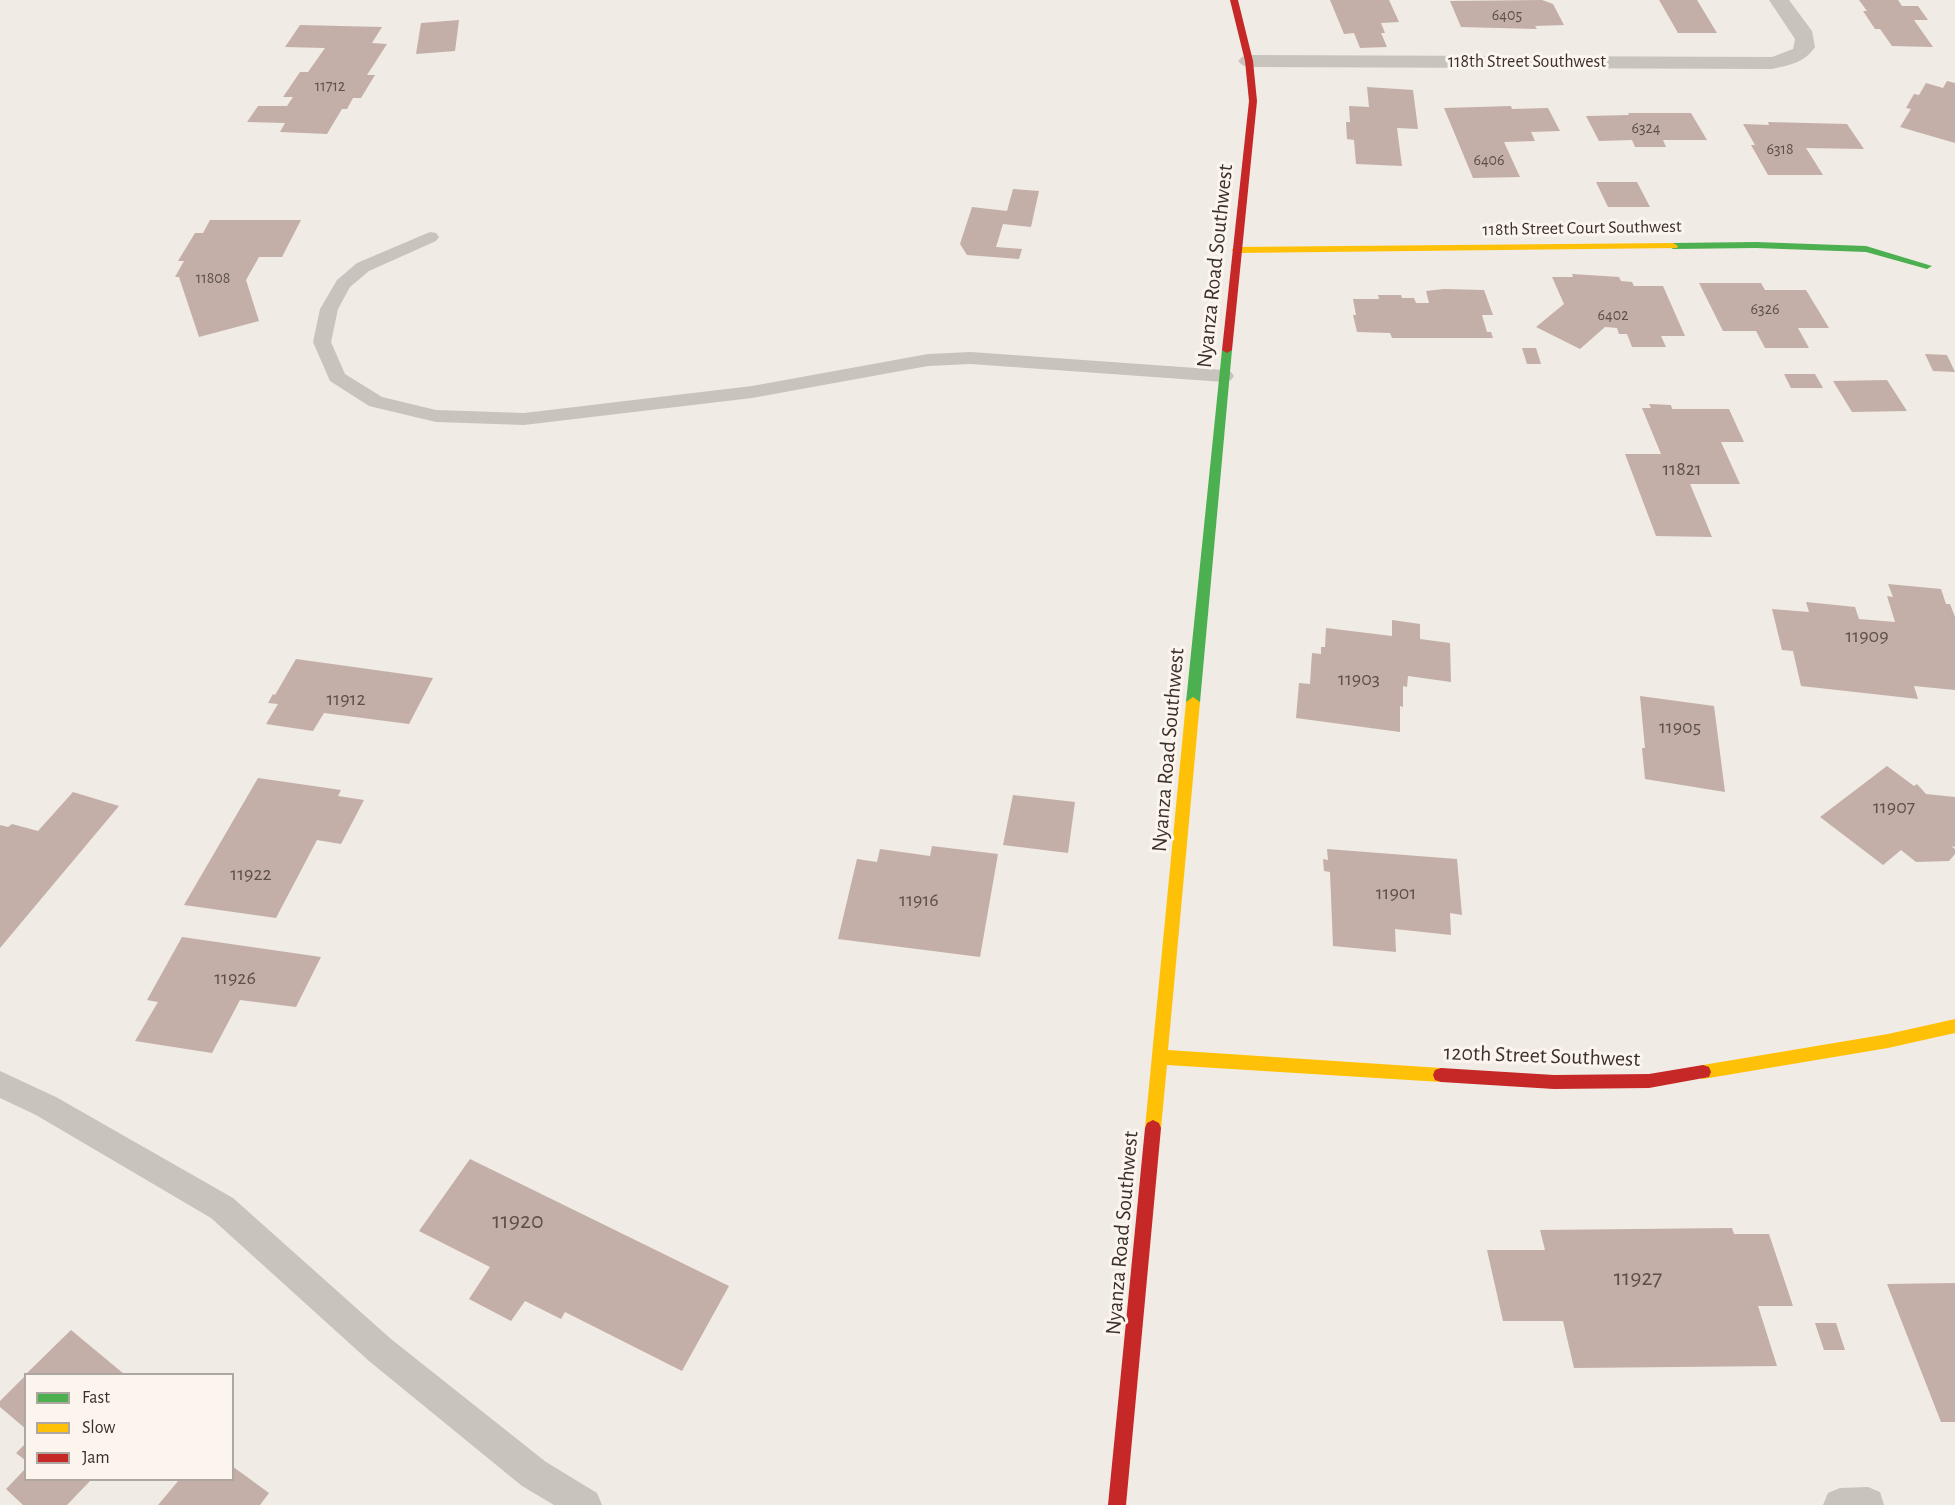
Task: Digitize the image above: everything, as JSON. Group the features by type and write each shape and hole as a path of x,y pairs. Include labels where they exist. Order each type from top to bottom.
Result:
{"street":[{"name":"Nyanza Road Southwest","path":"1117,1505 1236,250 1253,101 1249,61 1234,0"},
{"name":"118th Street Southwest","path":"1249,61 1772,63 1789,60 1803,52 1806,39 1779,0"},
{"name":"118th Street Court Southwest","path":"1236,250 1755,244 1866,249 1927,266"},
{"name":"120th Street Southwest","path":"1160,1057 1554,1082 1649,1081 1888,1041 1955,1026"}],"lane":[{"path":"430,237 363,267 343,284 329,309 322,342 337,377 376,402 436,416 524,419 752,392 928,360 971,358 1224,376"},
{"path":"0,1084 46,1106 222,1208 380,1350 534,1474 585,1505"}],"building":[{"path":"1330,0 1389,0 1399,22 1381,23 1385,33 1381,33 1387,47 1360,48 1354,33 1344,34"},
{"path":"1542,0 1553,4 1564,25 1535,26 1537,29 1461,27 1450,1"},
{"path":"1659,0 1697,0 1717,33 1678,33"},
{"path":"1859,0 1898,0 1902,6 1918,6 1928,20 1914,20 1933,47 1892,46 1880,29 1875,29 1863,11 1867,11"},
{"path":"459,20 455,51 416,54 421,23"},
{"path":"300,25 382,27 372,43 387,44 367,75 375,75 361,98 353,98 347,109 342,109 327,134 280,132 285,123 247,122 258,106 287,106 293,97 283,97 300,72 308,72 325,48 285,47"},
{"path":"1947,81 1955,83 1955,143 1900,127 1911,109 1906,108 1914,94 1919,95 1926,83 1943,88"},
{"path":"1367,87 1413,90 1418,129 1397,128 1402,166 1356,164 1354,140 1347,139 1346,122 1350,122 1349,106 1369,107"},
{"path":"1511,106 1512,109 1548,108 1560,131 1531,132 1535,141 1504,142 1520,177 1473,178 1444,108"},
{"path":"1628,113 1691,113 1707,140 1663,140 1666,147 1635,147 1632,140 1599,141 1586,116 1629,115"},
{"path":"1768,122 1847,124 1864,149 1806,148 1823,175 1768,175 1751,145 1755,145 1743,124 1769,125"},
{"path":"1596,182 1637,182 1650,207 1608,207"},
{"path":"1013,189 1039,191 1031,227 1003,224 996,247 1022,249 1019,259 967,255 960,244 972,207 1007,211"},
{"path":"210,220 301,220 282,257 259,257 246,280 259,321 199,337 179,277 175,277 184,261 178,261 195,233 203,233"},
{"path":"1572,274 1619,277 1621,281 1632,282 1634,286 1663,286 1685,336 1661,336 1666,347 1632,347 1627,334 1619,334 1617,328 1605,327 1580,349 1536,327 1564,304 1552,277 1573,277"},
{"path":"1699,283 1761,283 1765,290 1806,290 1829,328 1798,328 1809,348 1765,348 1756,331 1723,331"},
{"path":"1484,290 1493,315 1482,315 1487,332 1491,332 1493,338 1392,338 1390,333 1357,332 1353,315 1356,315 1353,299 1379,299 1378,295 1401,295 1402,298 1414,298 1416,303 1429,303 1426,291"},
{"path":"1522,348 1536,348 1541,364 1527,364"},
{"path":"1925,354 1947,355 1955,372 1933,371"},
{"path":"1784,374 1815,374 1823,388 1791,388"},
{"path":"1887,380 1907,411 1852,412 1833,381"},
{"path":"1649,404 1671,405 1672,409 1729,409 1744,442 1721,442 1740,484 1690,484 1712,537 1656,536 1625,454 1661,454 1642,408 1651,408"},
{"path":"1888,584 1941,589 1946,604 1950,604 1955,617 1955,690 1914,686 1918,699 1801,686 1793,651 1782,650 1772,609 1809,612 1806,602 1855,607 1859,619 1895,622 1887,596 1893,597"},
{"path":"1392,620 1420,624 1420,639 1450,643 1451,682 1408,676 1407,687 1403,686 1403,707 1400,706 1400,732 1296,718 1299,683 1310,684 1312,653 1321,654 1321,647 1325,647 1326,628 1392,636"},
{"path":"296,659 433,678 409,724 324,713 313,731 266,724 278,704 268,703"},
{"path":"1640,696 1714,706 1725,792 1645,779 1642,748 1645,748"},
{"path":"1887,766 1914,786 1917,784 1926,794 1955,797 1955,847 1951,846 1955,849 1955,854 1949,861 1916,862 1901,850 1883,865 1820,817"},
{"path":"258,778 341,790 338,796 364,800 341,844 317,840 276,918 184,905"},
{"path":"73,792 119,806 0,948 0,825 8,827 12,824 38,831"},
{"path":"1013,795 1075,802 1068,853 1003,845"},
{"path":"932,846 998,854 980,957 838,939 857,859 877,862 880,849 930,856"},
{"path":"1327,849 1457,859 1462,915 1450,913 1451,935 1395,929 1396,952 1333,946 1330,872 1324,871 1323,859 1328,860"},
{"path":"182,937 321,957 296,1007 240,1000 212,1053 135,1041 158,1002 147,1000"},
{"path":"470,1159 729,1286 682,1371 565,1312 561,1319 525,1301 511,1321 469,1299 490,1267 419,1231"},
{"path":"1732,1228 1734,1234 1769,1234 1793,1306 1758,1306 1777,1366 1574,1368 1563,1321 1503,1321 1487,1250 1545,1250 1540,1230"},
{"path":"1955,1283 1955,1422 1941,1422 1887,1284"},
{"path":"1815,1323 1836,1323 1845,1350 1824,1350"},
{"path":"71,1330 123,1373 27,1373"},
{"path":"24,1377 24,1427 0,1407 0,1401"},
{"path":"24,1445 24,1459 16,1453"},
{"path":"234,1467 269,1493 260,1505 158,1505 178,1481 234,1481"},
{"path":"24,1470 24,1481 90,1481 67,1505 23,1505 6,1489"}],"traffic: fast":[{"path":"1673,246 1756,245 1866,249 1927,266"},
{"path":"1193,702 1227,350"}],"traffic: slow":[{"path":"1236,250 1673,246"},
{"path":"1153,1128 1193,702"},
{"path":"1703,1072 1888,1041 1955,1026"},
{"path":"1160,1057 1441,1075"}],"traffic: jam":[{"path":"1227,350 1253,101 1249,61 1234,0"},
{"path":"1441,1075 1554,1082 1649,1081 1703,1072"},
{"path":"1117,1505 1153,1128"}]}
